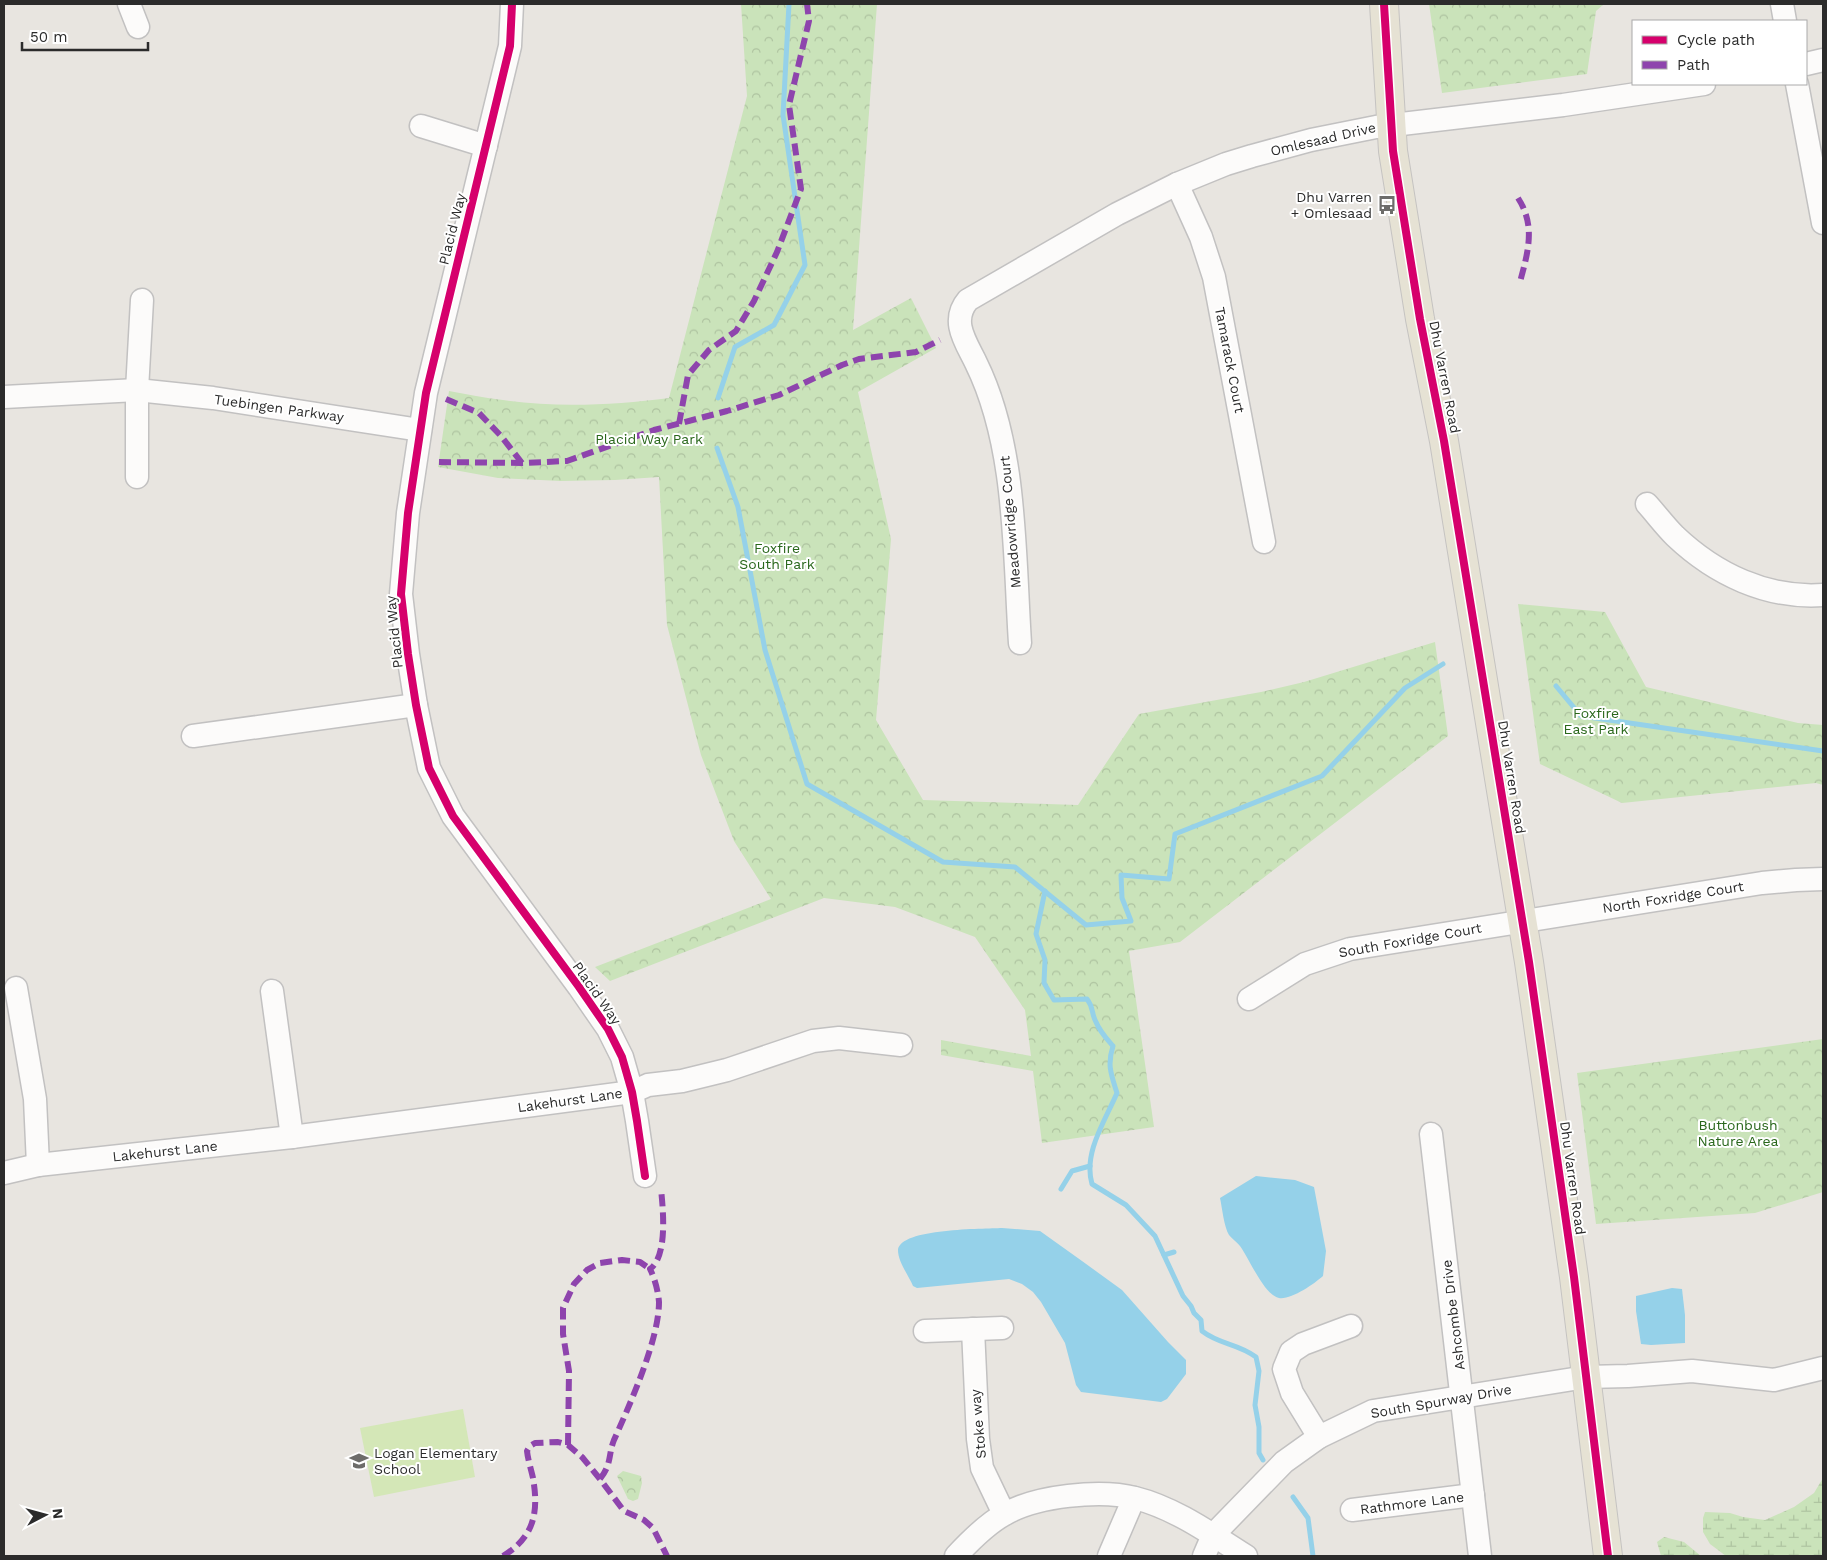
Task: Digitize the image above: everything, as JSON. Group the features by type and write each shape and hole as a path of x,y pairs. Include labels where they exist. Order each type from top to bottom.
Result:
{"main road":[{"name":"Dhu Varren Road","path":"1384,4 1393,151 1417,303 1444,441 1523,921 1574,1277 1608,1556"}],"street":[{"path":"130,4 138,27"},
{"name":"Placid Way","path":"512,4 510,46 428,378 408,513 401,594 416,706 429,768 453,816 608,1029 622,1057 632,1092 645,1176"},
{"path":"1782,4 1785,20"},
{"path":"1807,64 1823,60"},
{"name":"Omlesaad Drive","path":"974,295 1116,214 1177,184 1226,164 1252,156 1311,140 1391,125 1553,106 1697,85"},
{"path":"1797,85 1823,223"},
{"path":"421,126 486,146"},
{"name":"Tamarack Court","path":"1177,184 1201,237 1214,277 1264,542"},
{"name":"Meadowridge Court","path":"974,295 963,306 959,324 980,371 992,405 1007,466 1011,498 1020,643"},
{"path":"137,477 137,390 142,300"},
{"name":"Tuebingen Parkway","path":"4,397 137,390 213,398 420,430"},
{"path":"1647,504 1675,536 1714,566 1747,584 1788,594 1823,595"},
{"path":"193,736 416,706"},
{"name":"North Foxridge Court","path":"1523,921 1762,883 1823,879"},
{"name":"South Foxridge Court","path":"1248,998 1305,964 1334,953 1523,921"},
{"path":"16,988 35,1099 38,1165"},
{"path":"272,992 292,1137"},
{"name":"Lakehurst Lane","path":"4,1173 38,1165 292,1137 632,1092 648,1085 682,1081 727,1070 813,1041 839,1038 901,1046"},
{"name":"Ashcombe Drive","path":"1431,1134 1480,1556"},
{"path":"1319,1437 1292,1393 1284,1369 1291,1352 1303,1344 1351,1326"},
{"path":"925,1331 1002,1328"},
{"name":"Stoke way","path":"972,1329 978,1439 982,1468 1004,1514"},
{"name":"South Spurway Drive","path":"1204,1556 1213,1535 1284,1462 1319,1437 1373,1411 1586,1377 1692,1371 1774,1380 1823,1368"},
{"path":"956,1556 970,1541 1004,1514 1033,1501 1093,1494 1134,1498 1172,1512 1246,1556"},
{"name":"Rathmore Lane","path":"1352,1510 1473,1495"},
{"path":"1109,1556 1134,1498"}],"green space":[{"name":"Foxfire South Park","path":"741,4 877,4 853,330 911,298 936,348 858,392 891,539 876,720 923,800 1078,805 1139,714 1261,692 1304,682 1435,642 1448,736 1180,942 1129,951 1154,1127 1042,1143 1033,1071 941,1055 941,1040 1031,1056 1025,1010 975,937 895,907 824,898 610,981 595,967 771,899 734,841 701,755 667,625 659,477 561,481 498,478 438,467 449,391 523,402 565,405 607,404 669,398 747,96"},
{"path":"1429,4 1604,4 1596,11 1587,74 1442,93"},
{"name":"Foxfire East Park","path":"1518,604 1605,612 1646,687 1798,723 1823,725 1823,785 1816,783 1622,803 1540,764"},
{"name":"Buttonbush Nature Area","path":"1823,1039 1823,1192 1755,1213 1596,1224 1577,1073"},
{"path":"463,1409 475,1477 374,1497 360,1428"},
{"path":"623,1471 641,1476 642,1483 638,1499 633,1501 628,1499 617,1476"},
{"path":"1823,1478 1823,1556 1726,1556 1710,1544 1703,1532 1705,1512 1730,1513 1765,1520 1794,1507 1814,1493"},
{"path":"1664,1537 1684,1542 1701,1556 1661,1556 1657,1542"}],"water":[{"path":"1256,1176 1295,1180 1314,1187 1326,1251 1323,1276 1290,1297 1279,1298 1268,1290 1240,1246 1229,1235 1226,1227 1220,1198"},
{"path":"1002,1228 1040,1231 1122,1290 1186,1360 1186,1374 1167,1399 1161,1402 1081,1392 1076,1385 1065,1343 1033,1292 1022,1284 1009,1279 917,1288 913,1286 898,1255 898,1250 902,1243 913,1237 944,1231"},
{"path":"1672,1288 1682,1289 1685,1315 1685,1343 1641,1344 1636,1311 1636,1296"}],"waterway":[{"path":"718,398 735,347 774,325 805,265 783,115 789,4"},
{"path":"717,448 738,507 765,650 807,784 943,862 1015,867 1086,925 1131,921 1122,898 1121,875 1169,879 1175,834 1322,776 1405,688 1443,664"},
{"path":"1556,686 1581,716 1823,751"},
{"path":"1045,891 1036,934 1045,960 1044,983 1054,1000 1087,999 1099,1029 1113,1046 1110,1064 1117,1093 1101,1126 1093,1149 1090,1161 1092,1184 1126,1205 1155,1236 1183,1296 1201,1320 1202,1331 1215,1339 1249,1352 1256,1357 1259,1371 1255,1405 1259,1427 1259,1453 1263,1460"},
{"path":"1061,1189 1072,1171 1090,1166"},
{"path":"1164,1255 1174,1252"},
{"path":"1293,1497 1308,1518 1313,1556"}],"marked path":[{"path":"679,424 688,375 709,350 736,331 754,301 777,252 801,189 789,105 809,21 807,4"},
{"path":"1518,198 1524,208 1529,229 1528,250 1520,282"},
{"path":"439,462 522,463 567,461 654,430 779,395 842,365 859,359 916,352 940,340"},
{"path":"446,399 479,413 501,436 522,463"},
{"path":"600,1479 608,1464 612,1445 649,1353 658,1317 659,1302 656,1285 650,1269 656,1263 662,1243 661,1189"},
{"path":"568,1445 569,1371 563,1334 563,1308 574,1284 587,1270 600,1263 622,1260 640,1262 650,1269"},
{"path":"503,1556 522,1541 532,1523 535,1491 527,1451 535,1443 558,1442 568,1445 582,1457 624,1511 644,1520 653,1528 667,1556"}],"cycle path":[{"path":"512,4 510,46 426,393 408,513 401,594 416,705 429,768 453,816 608,1029 622,1057 632,1092 645,1176"},
{"path":"1384,4 1393,151 1420,319 1444,441 1529,962 1574,1277 1608,1556"}],"place":[{"name":"Dhu Varren + Omlesaad","path":"1387,205"},
{"name":"Logan Elementary School","path":"359,1461"}],"park label":[{"name":"Placid Way Park","path":"649,439"}]}
